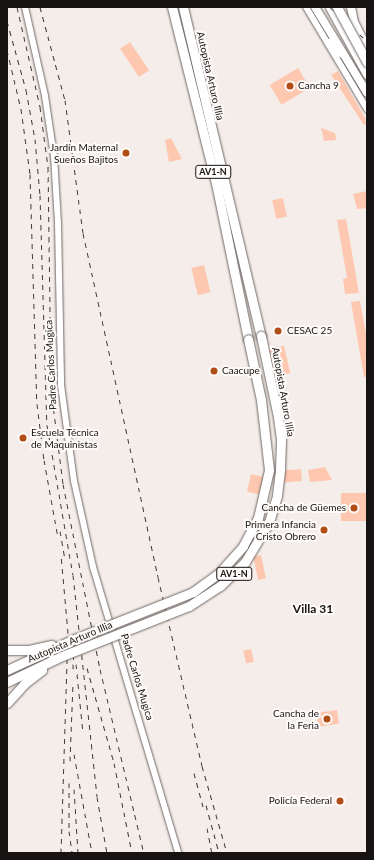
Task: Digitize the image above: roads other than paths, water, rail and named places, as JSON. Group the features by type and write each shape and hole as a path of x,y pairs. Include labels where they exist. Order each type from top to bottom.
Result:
{"highway":[{"name":"Autopista Arturo Illia","path":"7,670 72,640 171,602 209,581 243,546 258,518 267,486 268,454 261,400 217,190 172,7"},
{"name":"Autopista Arturo Illia","path":"7,682 77,650 189,606 220,586 245,562 259,542 273,511 278,490 281,439 274,396 183,7"},
{"path":"322,7 366,68"},
{"path":"330,7 366,68"},
{"path":"337,7 348,19 366,68"},
{"path":"7,650 29,650 72,640"},
{"path":"7,703 34,675 77,650"}],"main road":[{"path":"315,7 348,59 367,93"},
{"path":"351,7 348,19 367,47"},
{"path":"329,43 348,59"}],"street":[{"name":"Padre Carlos Mugica","path":"25,7 44,90 54,156 58,223 60,385 74,480 93,567 178,853"},
{"path":"306,7 329,43 367,109"}],"railway":[{"path":"17,7 40,107 48,167 51,389 63,484 100,669 144,853"},
{"path":"40,7 65,100 83,233 158,577 202,766 227,853"},
{"path":"330,7 367,41"},
{"path":"7,21 26,90 35,139 40,195 47,425 73,575 97,797 107,853"},
{"path":"7,50 21,109 30,174 37,404 44,460 58,538"},
{"path":"60,531 65,560"},
{"path":"61,555 68,633 61,853"},
{"path":"73,669 74,637"},
{"path":"76,664 83,733"},
{"path":"87,668 114,763 132,853"},
{"path":"70,761 73,683"},
{"path":"74,754 92,853"},
{"path":"194,773 204,810"},
{"path":"69,783 69,831 72,853"},
{"path":"74,789 78,853"},
{"path":"206,805 219,853"},
{"path":"207,828 212,853"}],"place":[{"name":"Cancha 9","path":"290,86"},
{"name":"Jardín Maternal Sueños Bajitos","path":"126,153"},
{"name":"CESAC 25","path":"278,331"},
{"name":"Caacupe","path":"214,371"},
{"name":"Escuela Técnica de Maquinistas","path":"23,438"},
{"name":"Cancha de Güemes","path":"354,508"},
{"name":"Primera Infancia Cristo Obrero","path":"324,530"},
{"name":"Cancha de la Feria","path":"327,719"},
{"name":"Policía Federal","path":"340,801"}],"district":[{"name":"Villa 31","path":"313,609"}]}
